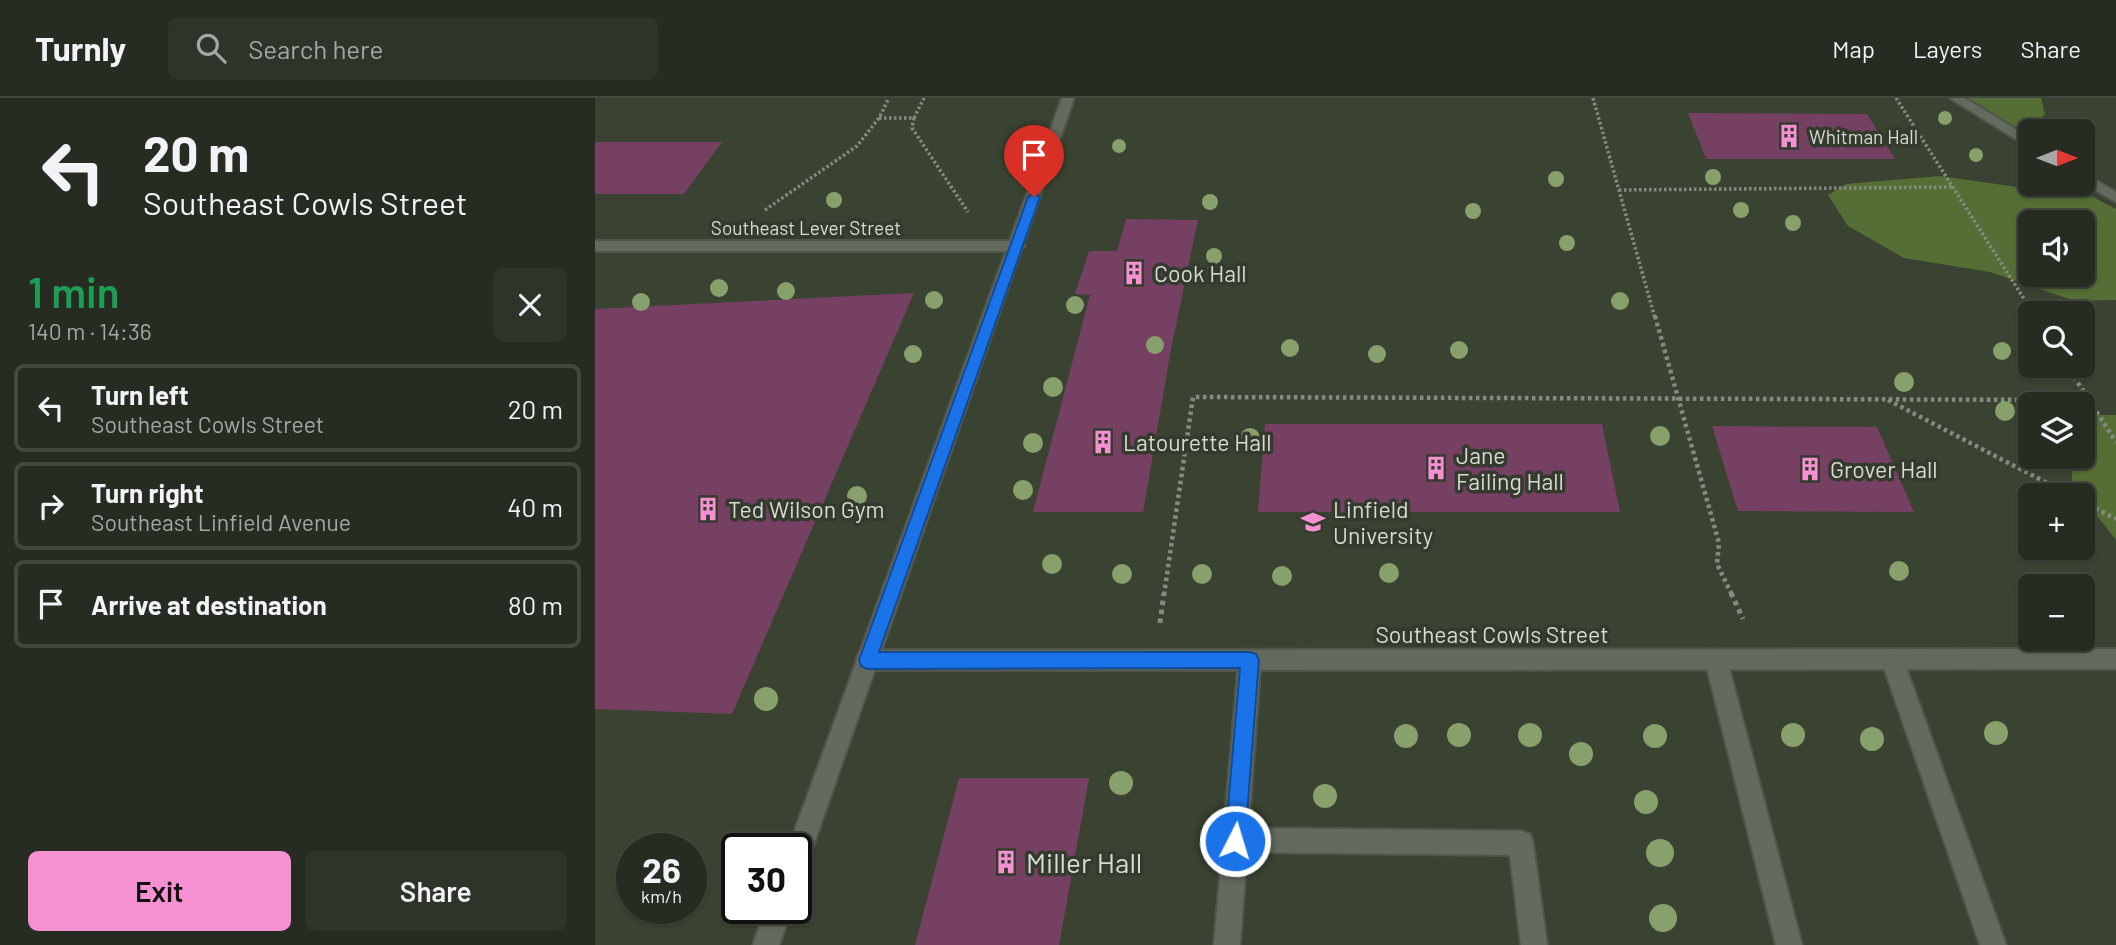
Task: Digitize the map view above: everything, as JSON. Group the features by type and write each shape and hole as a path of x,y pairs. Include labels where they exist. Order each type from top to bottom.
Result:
{"street":[{"path":"806,833 1068,98"},
{"path":"1956,98 2018,137"},
{"path":"2095,185 2116,198"},
{"name":"Southeast Lever Street","path":"595,246 1017,246"},
{"path":"1892,659 1993,945"},
{"name":"Southeast Cowls Street","path":"867,660 2116,659"},
{"path":"1227,945 1250,660"},
{"path":"1716,660 1789,945"},
{"path":"1235,841 1521,843 1534,945"},
{"path":"766,945 773,924"}],"path":[{"path":"732,246 746,223 857,146 879,118 890,98"},
{"path":"924,98 912,128 974,221 964,246"},
{"path":"1896,98 2025,301"},
{"path":"1595,99 1719,543 1717,564 1742,615 1756,660"},
{"path":"879,118 914,118"},
{"path":"1619,190 1953,187"},
{"path":"1154,660 1193,397 2018,400"},
{"path":"1887,400 2047,483"},
{"path":"2095,409 2116,442"},
{"path":"2095,508 2116,519"}],"shaded area":[{"name":"Linfield University","path":"595,98 2116,98 2116,945 595,945"}],"green space":[{"path":"1956,98 2041,98 2045,114 2040,119 2018,119 2018,137"},
{"path":"1940,176 2018,187 2018,196 2091,196 2116,209 2116,300 2075,301 2034,287 2095,287 2095,210 2018,210 2018,282 1990,272 1904,258 1848,226 1828,195 1846,184"},
{"path":"2095,415 2116,415 2116,540 2095,513 2095,483 2072,483 2072,469 2095,469"}],"building":[{"name":"Whitman Hall","path":"1688,113 1867,114 1895,159 1706,159"},
{"path":"595,142 722,142 684,194 595,194"},
{"path":"1126,219 1198,220 1171,349 1143,512 1033,512 1090,295 1075,294 1089,251 1117,251"},
{"name":"Ted Wilson Gym","path":"914,293 732,714 595,709 595,309"},
{"name":"Jane Failing Hall","path":"1265,424 1602,424 1620,512 1258,512"},
{"name":"Grover Hall","path":"1712,426 1877,427 1914,512 1738,511"},
{"name":"Miller Hall","path":"959,778 1089,778 1059,945 915,945"}],"place":[{"name":"Whitman Hall","path":"1789,136"},
{"name":"Cook Hall","path":"1134,273"},
{"name":"Latourette Hall","path":"1103,442"},
{"name":"Jane Failing Hall","path":"1436,468"},
{"name":"Grover Hall","path":"1810,469"},
{"name":"Ted Wilson Gym","path":"708,509"},
{"name":"Linfield University","path":"1313,522"},
{"name":"Miller Hall","path":"1006,862"}],"route":[{"path":"1034,197 867,660 1250,660 1235,841"}]}
